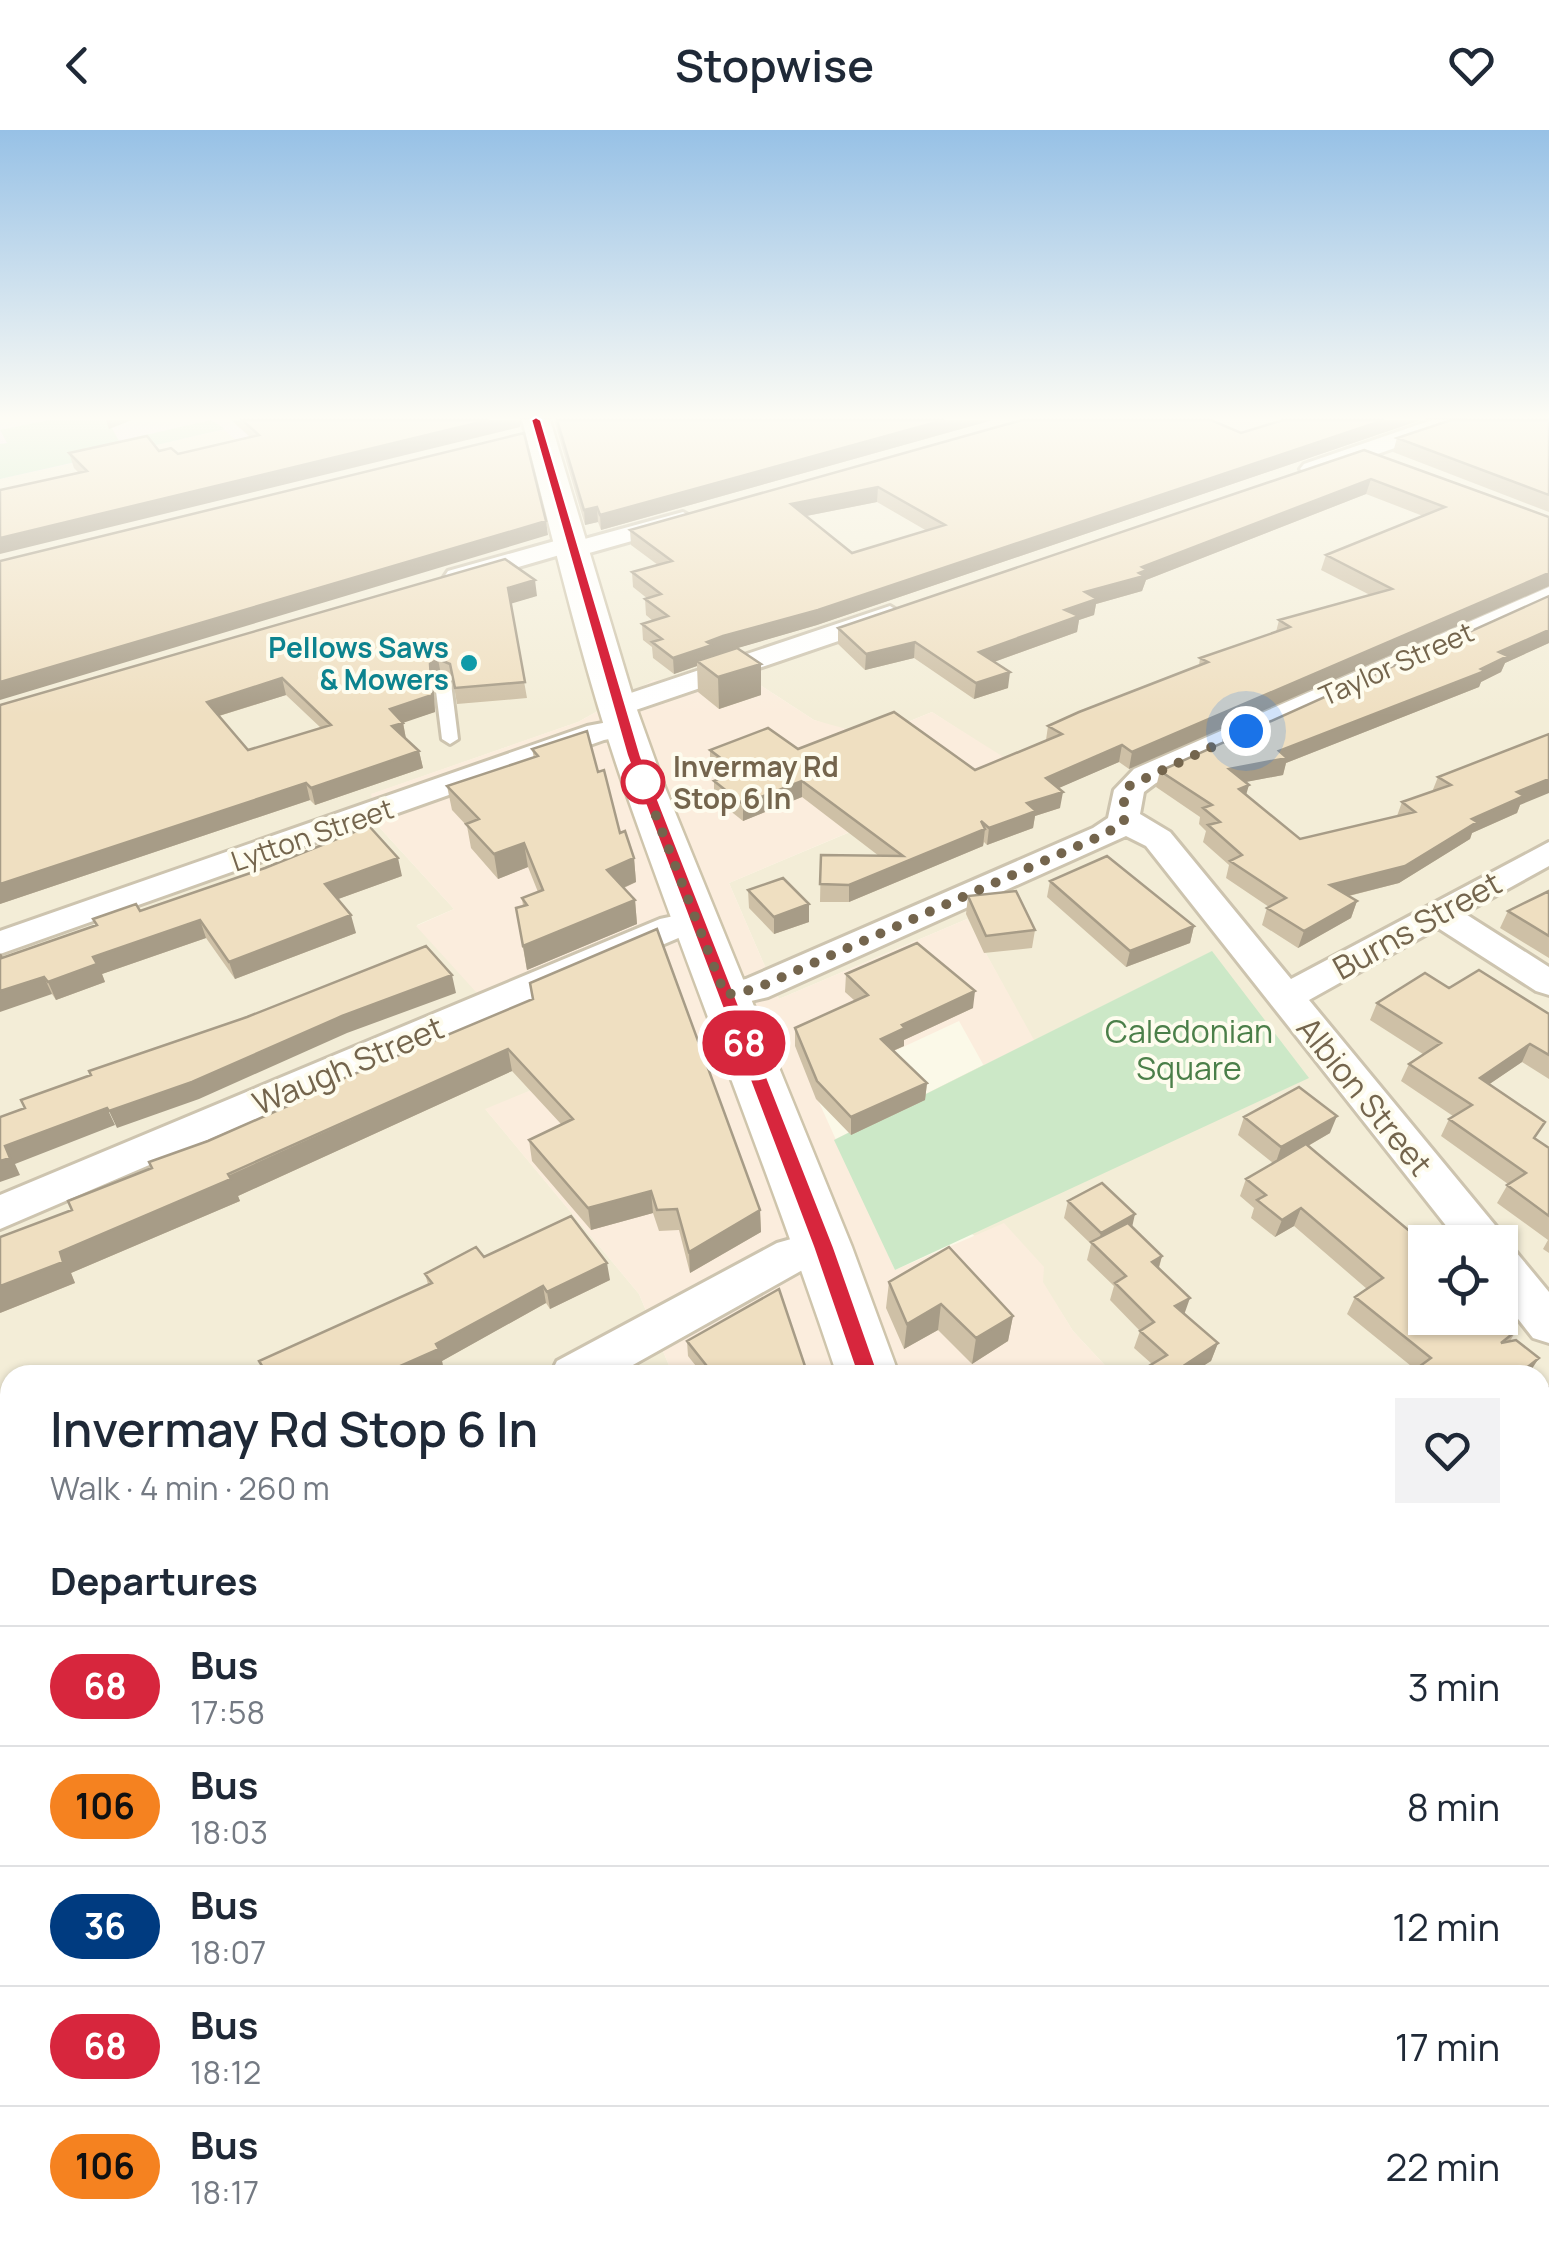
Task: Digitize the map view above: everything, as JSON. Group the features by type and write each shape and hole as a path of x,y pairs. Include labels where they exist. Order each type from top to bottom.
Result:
{"main road":[{"path":"564,519 620,718 824,1247 865,1365"}],"street":[{"path":"425,586 680,519"},
{"name":"Taylor Street","path":"1124,822 1124,797 1129,786 1145,776 1549,595"},
{"name":"Lytton Street","path":"0,943 598,732 620,718 913,606"},
{"path":"725,995 755,989 1105,834 1124,822"},
{"name":"Albion Street","path":"1124,822 1158,839 1469,1225"},
{"name":"Burns Street","path":"1286,997 1549,852"},
{"path":"1440,914 1549,983"},
{"name":"Waugh Street","path":"0,1213 673,927 698,922"},
{"path":"592,1365 793,1255 824,1247"},
{"path":"1518,1286 1549,1325"}],"lane":[{"path":"443,684 450,740"}],"shaded area":[{"path":"0,519 1549,519 1549,1365 1105,1365 1073,1331 1042,1282 834,1140 1033,1040 967,919 779,999 729,883 1012,764 932,712 868,738 814,720 751,679 654,680 578,722 372,794 379,827 454,909 417,925 557,1079 486,1110 639,1294 669,1365 0,1365"},
{"path":"751,679 814,720 850,730 893,728 932,712 1013,763 729,883 779,999 967,919 1034,1040 984,1066 959,1021 813,1089 895,1270 1004,1223 1044,1267 1043,1282 1073,1331 1105,1365 669,1365 639,1294 485,1109 556,1080 416,926 454,909 379,827 371,794 578,722 654,680"}],"green space":[{"name":"Caledonian Square","path":"1212,951 1309,1078 895,1270 834,1140"}],"building":[{"path":"0,519 80,519 0,538"},
{"path":"173,519 546,521 0,682 0,561"},
{"path":"670,519 809,519 852,553 945,525 934,519 1090,519 818,610 723,636 707,642 712,645 673,658 652,642 662,639 642,624 668,616 645,599 661,594 632,572 672,561 630,530"},
{"path":"1161,519 1268,519 1142,567 1147,570 1139,573 1144,576 1085,592 1097,599 1065,610 1079,616 979,652 1010,672 976,683 915,642 866,654 838,628"},
{"path":"1416,519 1549,519 1549,573 1132,752 1122,745 1046,778 1063,792 1027,803 1036,811 989,828 981,821 985,829 849,885 820,884 821,855 903,856 802,781 743,804 714,781 739,772 710,750 768,728 798,749 894,712 975,770 1062,734 1048,726 1208,662 1200,658 1290,627 1279,620 1392,589 1326,555"},
{"path":"505,559 535,580 508,588 525,682 455,688 450,664 438,659 430,664 432,695 390,709 403,723 392,726 419,751 311,788 306,783 0,884 0,705","holes":["282,678 331,725 248,750 207,702"]},
{"path":"1549,596 1549,630 1499,652 1508,656 1481,669 1485,671 1279,751 1287,758 1229,769 1249,785 1239,789 1300,839 1415,812 1402,802 1451,785 1438,777 1549,734 1549,779 1517,792 1524,796 1472,819 1477,822 1405,866 1330,885 1357,901 1304,931 1267,908 1286,898 1230,861 1242,855 1208,825 1220,822 1203,808 1212,805 1160,771"},
{"path":"737,648 761,664 718,677 697,661"},
{"path":"587,731 598,772 604,770 620,833 625,831 634,858 607,870 635,900 523,946 516,908 527,905 522,898 543,890 524,843 494,854 466,824 479,819 447,786 538,756 532,749"},
{"path":"369,826 398,858 325,884 351,915 229,962 200,920 93,957 97,964 48,982 44,977 0,991 0,954 2,958 97,925 93,919 136,904 140,911 265,868"},
{"path":"1107,856 1194,926 1130,951 1050,881"},
{"path":"783,878 809,904 774,917 748,890"},
{"path":"1016,891 1035,930 986,936 968,896"},
{"path":"1549,891 1549,936 1508,911"},
{"path":"657,929 760,1210 689,1252 677,1209 657,1210 651,1191 588,1208 529,1140 573,1119 508,1049 228,1174 231,1179 60,1252 63,1262 0,1286 0,1237 72,1210 68,1201 152,1168 149,1162 208,1141 306,1098 304,1095 533,999 530,983"},
{"path":"917,943 975,991 881,1039 927,1083 851,1117 817,1081 795,1028 868,995 846,974"},
{"path":"426,946 452,975 342,1016 192,1082 5,1146 10,1158 0,1161 0,1117 25,1108 21,1100"},
{"path":"1479,970 1549,1014 1549,1055 1530,1044 1480,1078 1545,1122 1534,1138 1549,1148 1549,1216 1507,1185 1526,1173 1449,1119 1472,1105 1409,1064 1441,1043 1377,1003 1425,973 1449,988"},
{"path":"1299,1087 1337,1116 1281,1147 1244,1117"},
{"path":"1306,1144 1408,1230 1408,1335 1511,1335 1501,1343 1516,1340 1539,1358 1530,1365 1421,1365 1431,1358 1355,1297 1383,1278 1301,1208 1282,1220 1257,1200 1266,1195 1246,1179"},
{"path":"1102,1183 1135,1214 1101,1233 1068,1201"},
{"path":"571,1216 607,1263 547,1292 543,1286 436,1344 439,1349 403,1365 262,1365 259,1361 432,1283 425,1274 476,1247 484,1257"},
{"path":"1128,1223 1162,1256 1152,1262 1190,1298 1175,1306 1218,1343 1185,1365 1151,1365 1167,1355 1140,1331 1154,1322 1115,1283 1126,1276 1091,1242"},
{"path":"949,1247 1013,1316 976,1338 941,1304 907,1324 889,1282"},
{"path":"779,1289 805,1365 706,1365 687,1341"}],"bus line":[{"name":"68","path":"563,519 617,707 644,785 824,1247 865,1365"}],"place":[{"name":"Pellows Saws & Mowers","path":"469,663"},
{"name":"Invermay Rd Stop 6 In","path":"643,782"}],"route":[{"path":"643,782 725,995 755,989 1105,834 1124,822 1124,797 1129,786 1246,731"}]}
